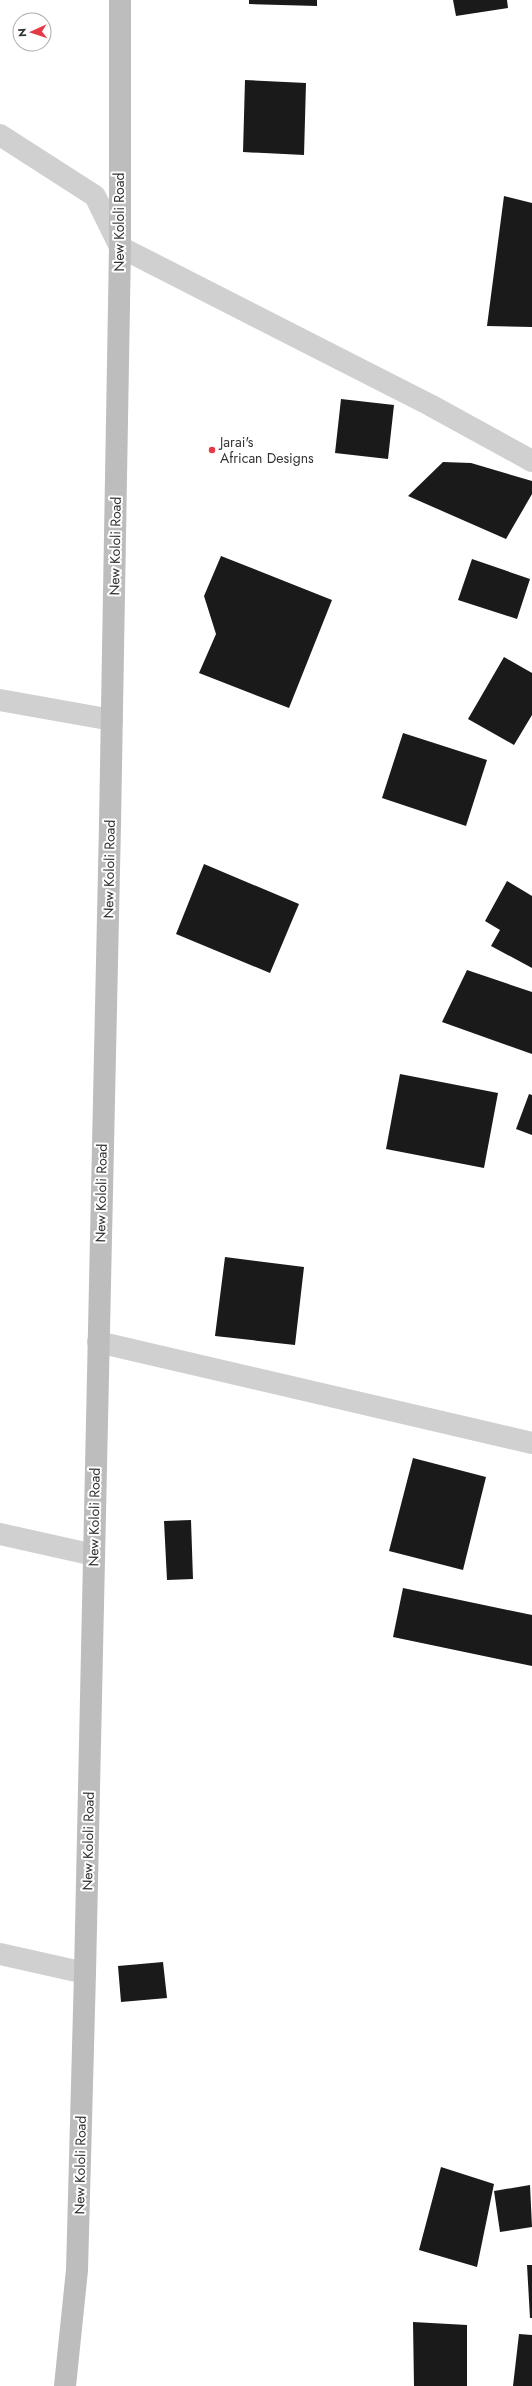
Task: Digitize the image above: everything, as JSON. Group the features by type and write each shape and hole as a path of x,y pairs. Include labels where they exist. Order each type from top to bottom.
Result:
{"street":[{"name":"New Kololi Road","path":"65,2386 77,2270 85,1973 112,720 120,247 120,0"},
{"path":"0,136 95,196 120,247 430,405 532,461"},
{"path":"0,700 112,720"},
{"path":"98,1342 532,1443"},
{"path":"0,1534 94,1556"},
{"path":"0,1954 85,1973"}],"building":[{"path":"249,0 317,0 317,6 249,4"},
{"path":"453,0 507,0 508,8 456,16"},
{"path":"245,80 306,83 304,155 243,152"},
{"path":"504,196 532,203 532,327 487,326"},
{"path":"341,399 394,405 388,459 335,453"},
{"path":"443,462 471,463 532,481 532,494 506,539 408,496"},
{"path":"221,556 332,600 289,708 199,673 216,634 204,596"},
{"path":"472,559 530,579 517,619 458,600"},
{"path":"504,657 532,673 532,715 514,745 468,719"},
{"path":"403,733 487,760 466,826 382,798"},
{"path":"204,864 299,904 270,973 176,934"},
{"path":"507,881 532,896 532,968 491,946 500,930 485,921"},
{"path":"467,970 532,992 532,1054 442,1022"},
{"path":"400,1074 498,1093 484,1168 386,1149"},
{"path":"529,1094 532,1095 532,1135 516,1129"},
{"path":"225,1257 304,1267 295,1345 215,1336"},
{"path":"413,1458 486,1477 463,1570 389,1551"},
{"path":"191,1520 193,1579 167,1580 164,1521"},
{"path":"403,1588 532,1615 532,1666 393,1637"},
{"path":"163,1962 167,1998 121,2002 118,1966"},
{"path":"441,2167 494,2184 477,2267 419,2250"},
{"path":"530,2185 532,2227 500,2232 494,2191"},
{"path":"527,2265 532,2265 532,2318 530,2318"},
{"path":"413,2322 467,2325 467,2386 414,2386"},
{"path":"519,2334 532,2335 532,2386 513,2386"}],"place":[{"name":"Jarai's African Designs","path":"212,450"}]}
